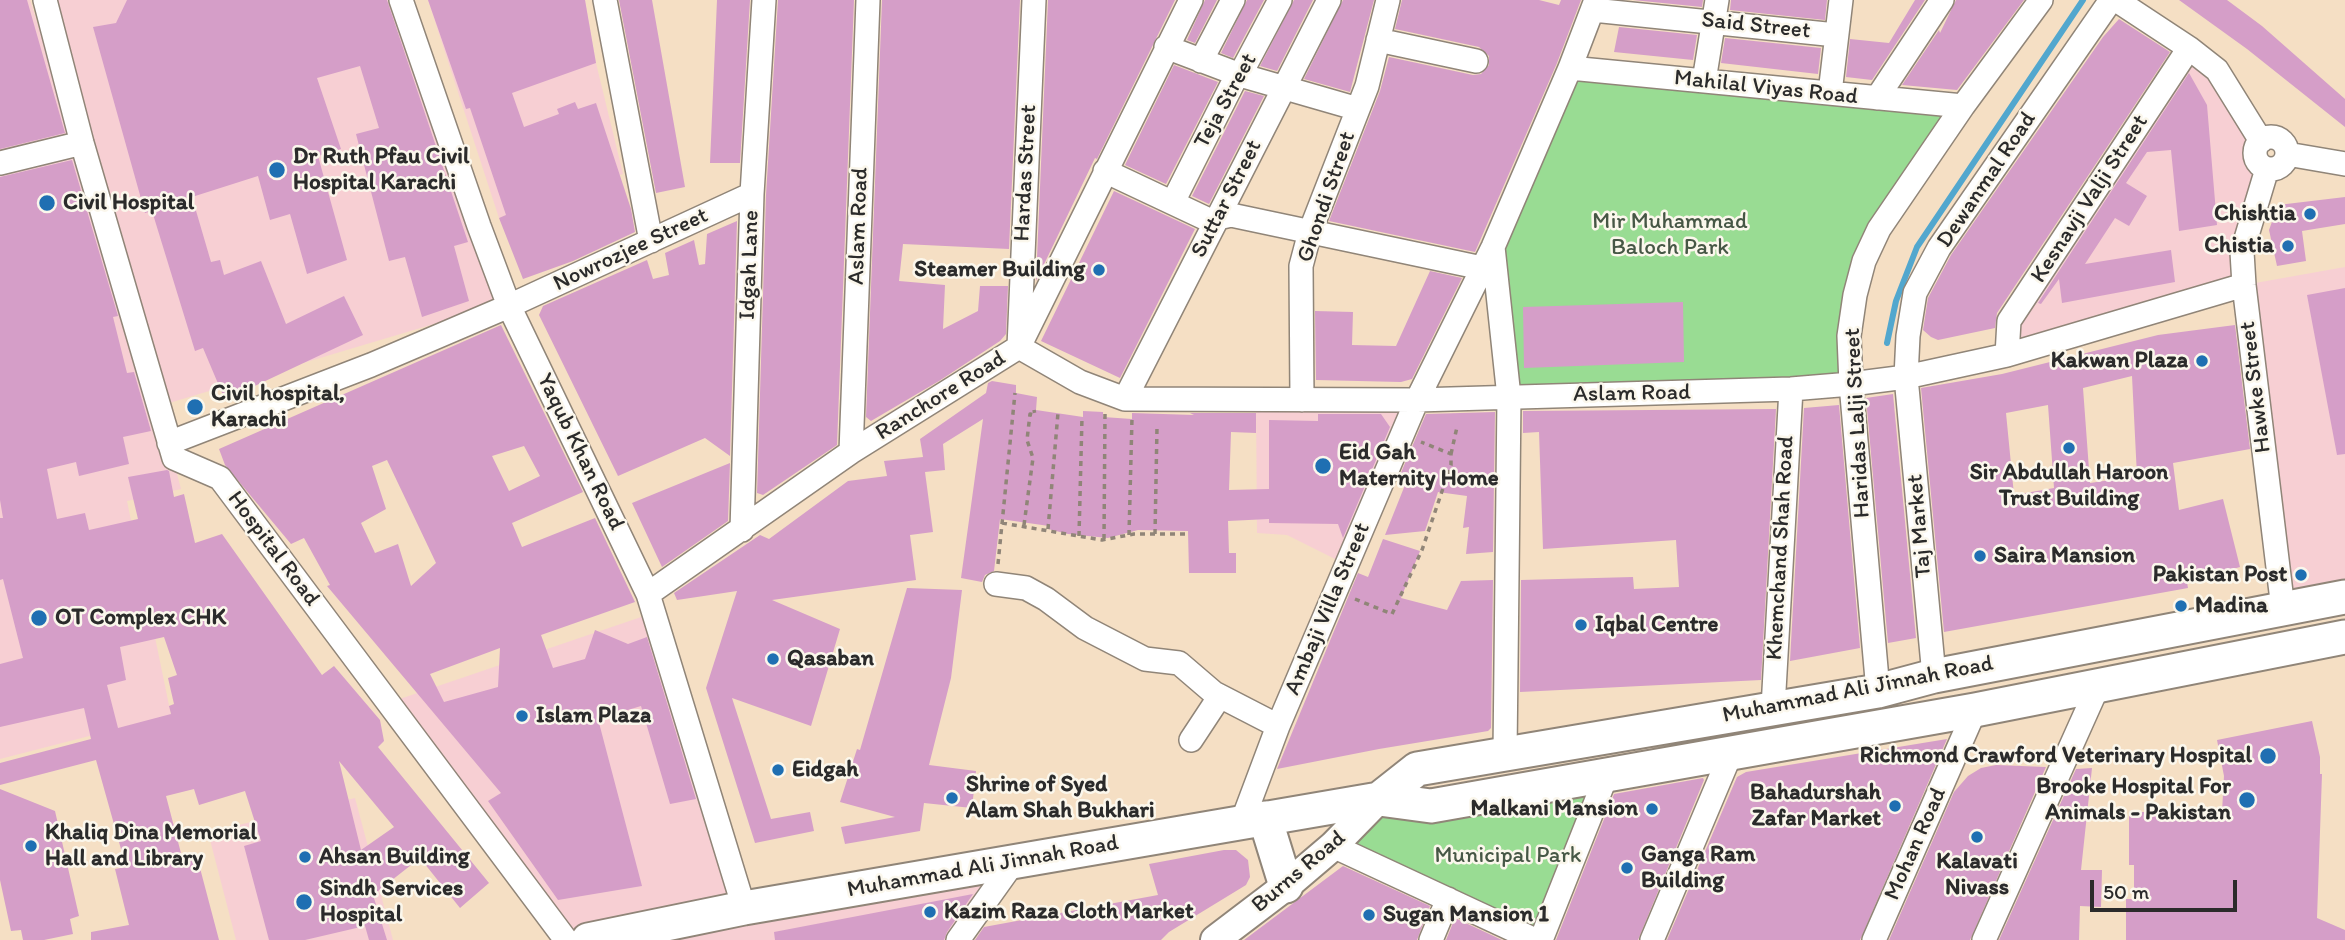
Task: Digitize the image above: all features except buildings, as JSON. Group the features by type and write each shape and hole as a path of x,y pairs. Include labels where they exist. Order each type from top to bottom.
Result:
{"highway":[{"name":"Muhammad Ali Jinnah Road","path":"1379,799 1417,769 1878,691 1934,676 2345,597"},
{"name":"Muhammad Ali Jinnah Road","path":"589,940 744,908 1379,799 1431,806 1975,710 2345,637"},
{"path":"1253,820 1286,886"}],"main road":[{"name":"Burns Road","path":"1215,940 1333,846 1379,799"}],"street":[{"name":"Hospital Road","path":"45,0 82,143 174,458 220,478 566,940"},
{"name":"Yaqub Khan Road","path":"401,0 509,306 648,594 744,908"},
{"path":"605,0 651,241"},
{"name":"Idgah Lane","path":"742,530 752,194 764,0"},
{"name":"Aslam Road","path":"851,452 868,0"},
{"name":"Hardas Street","path":"1019,346 1034,0"},
{"name":"Ranchore Road","path":"648,594 851,452 1019,346 1191,0"},
{"path":"1201,61 1233,0"},
{"name":"Teja Street","path":"1172,202 1234,81 1240,75 1280,0"},
{"name":"Suttar Street","path":"1129,405 1282,89 1329,0"},
{"name":"Ghondi Street","path":"1302,400 1301,266 1310,232 1367,86 1388,0"},
{"path":"1830,93 1841,0"},
{"path":"1877,98 1941,0"},
{"name":"Haridas Lalji Street","path":"1878,691 1849,336 1864,261 1880,229 1963,106 2041,0"},
{"path":"2113,0 2189,48 2217,70 2261,141"},
{"name":"Dewanmal Road","path":"1906,377 1908,336 1915,293 1939,248 2113,0"},
{"name":"Said Street","path":"1595,5 1715,11 1836,35"},
{"name":"Ambaji Villa Street","path":"1253,820 1278,726 1417,400 1493,247 1595,5"},
{"path":"1704,81 1715,11"},
{"path":"1378,40 1476,61"},
{"path":"1166,47 1282,89 1358,109"},
{"name":"Kesnavji Valji Street","path":"2007,355 2009,321 2189,48"},
{"name":"Mahilal Viyas Road","path":"1570,68 1963,106"},
{"path":"2270,137 2280,139 2287,148 2287,154 2278,168 2267,169 2256,159 2255,149 2261,141 2270,137"},
{"path":"0,163 82,143"},
{"path":"2287,154 2345,164"},
{"name":"Hawke Street","path":"2267,169 2242,252 2283,609"},
{"path":"1105,171 1209,220 1231,215 1482,268"},
{"name":"Nowrozjee Street","path":"169,443 371,365 509,306 752,194"},
{"name":"Ambaji Villa Street","path":"1493,247 1509,397 1505,753"},
{"name":"Aslam Road","path":"1019,346 1080,382 1129,405 1791,389 1906,377 2007,355 2244,285"},
{"name":"Taj Market","path":"1906,377 1934,676"},
{"name":"Khemchand Shah Road","path":"1773,708 1791,389"},
{"path":"996,584 1026,588 1046,599 1085,628 1145,659 1179,663 1220,696 1278,726"},
{"path":"1984,940 2098,686"},
{"path":"1191,740 1220,696"},
{"name":"Mohan Road","path":"1874,940 1975,710"},
{"path":"1652,940 1731,753"},
{"path":"1541,940 1607,774"},
{"path":"1333,846 1535,940"},
{"path":"958,940 1013,863"},
{"path":"1431,940 1448,899"}],"path":[{"path":"996,584 1016,393"},
{"path":"1129,405 1129,535"},
{"path":"1024,525 1033,458 1027,440 1030,414 1035,415 1034,410"},
{"path":"1104,539 1105,411"},
{"path":"1048,529 1058,413"},
{"path":"1079,536 1082,417"},
{"path":"1155,534 1157,427"},
{"path":"1335,592 1391,614 1422,550 1451,465 1457,427"},
{"path":"1402,435 1451,454"},
{"path":"1002,523 1104,539 1129,535 1186,534"}],"shaded area":[{"path":"0,0 30,0 151,380 47,0 406,0 511,301 159,406 181,489 127,501 171,715 0,759"},
{"path":"428,0 585,0 596,63 623,174 499,218"},
{"path":"2189,48 2255,149 2258,163 2244,285 2007,355 2009,325"},
{"path":"2345,267 2345,597 2283,609 2244,285"},
{"name":"Eid Gah Maternity Home","path":"1256,399 1417,400 1347,565 1287,535 1257,533"},
{"path":"653,613 744,908 1012,863 960,940 566,940 388,703"},
{"name":"Sindh Services Hospital","path":"355,798 393,940 236,940 208,832"}],"green space":[{"name":"Mir Muhammad Baloch Park","path":"1570,68 1963,106 1864,261 1851,384 1509,397 1493,246"},
{"name":"Municipal Park","path":"1607,774 1541,940 1333,846 1379,799"}],"waterway":[{"path":"1887,343 1896,301 1917,247 2083,0"}],"place":[{"name":"Dr Ruth Pfau Civil Hospital Karachi","path":"277,170"},
{"name":"Civil Hospital","path":"47,203"},
{"name":"Chishtia","path":"2310,214"},
{"name":"Chistia","path":"2288,246"},
{"name":"Steamer Building","path":"1099,270"},
{"name":"Kakwan Plaza","path":"2202,361"},
{"name":"Civil hospital, Karachi","path":"195,407"},
{"name":"Sir Abdullah Haroon Trust Building","path":"2069,448"},
{"name":"Eid Gah Maternity Home","path":"1323,466"},
{"name":"Saira Mansion","path":"1980,556"},
{"name":"Pakistan Post","path":"2301,575"},
{"name":"Madina","path":"2181,606"},
{"name":"OT Complex CHK","path":"39,618"},
{"name":"Iqbal Centre","path":"1581,625"},
{"name":"Qasaban","path":"773,659"},
{"name":"Islam Plaza","path":"522,716"},
{"name":"Richmond Crawford Veterinary Hospital","path":"2268,756"},
{"name":"Eidgah","path":"778,770"},
{"name":"Shrine of Syed Alam Shah Bukhari","path":"952,798"},
{"name":"Brooke Hospital For Animals - Pakistan","path":"2247,800"},
{"name":"Bahadurshah Zafar Market","path":"1895,806"},
{"name":"Malkani Mansion","path":"1652,809"},
{"name":"Kalavati Nivass","path":"1977,837"},
{"name":"Khaliq Dina Memorial Hall and Library","path":"31,846"},
{"name":"Ahsan Building","path":"305,857"},
{"name":"Ganga Ram Building","path":"1627,868"},
{"name":"Sindh Services Hospital","path":"304,902"},
{"name":"Kazim Raza Cloth Market","path":"930,912"},
{"name":"Sugan Mansion 1","path":"1369,915"}]}
